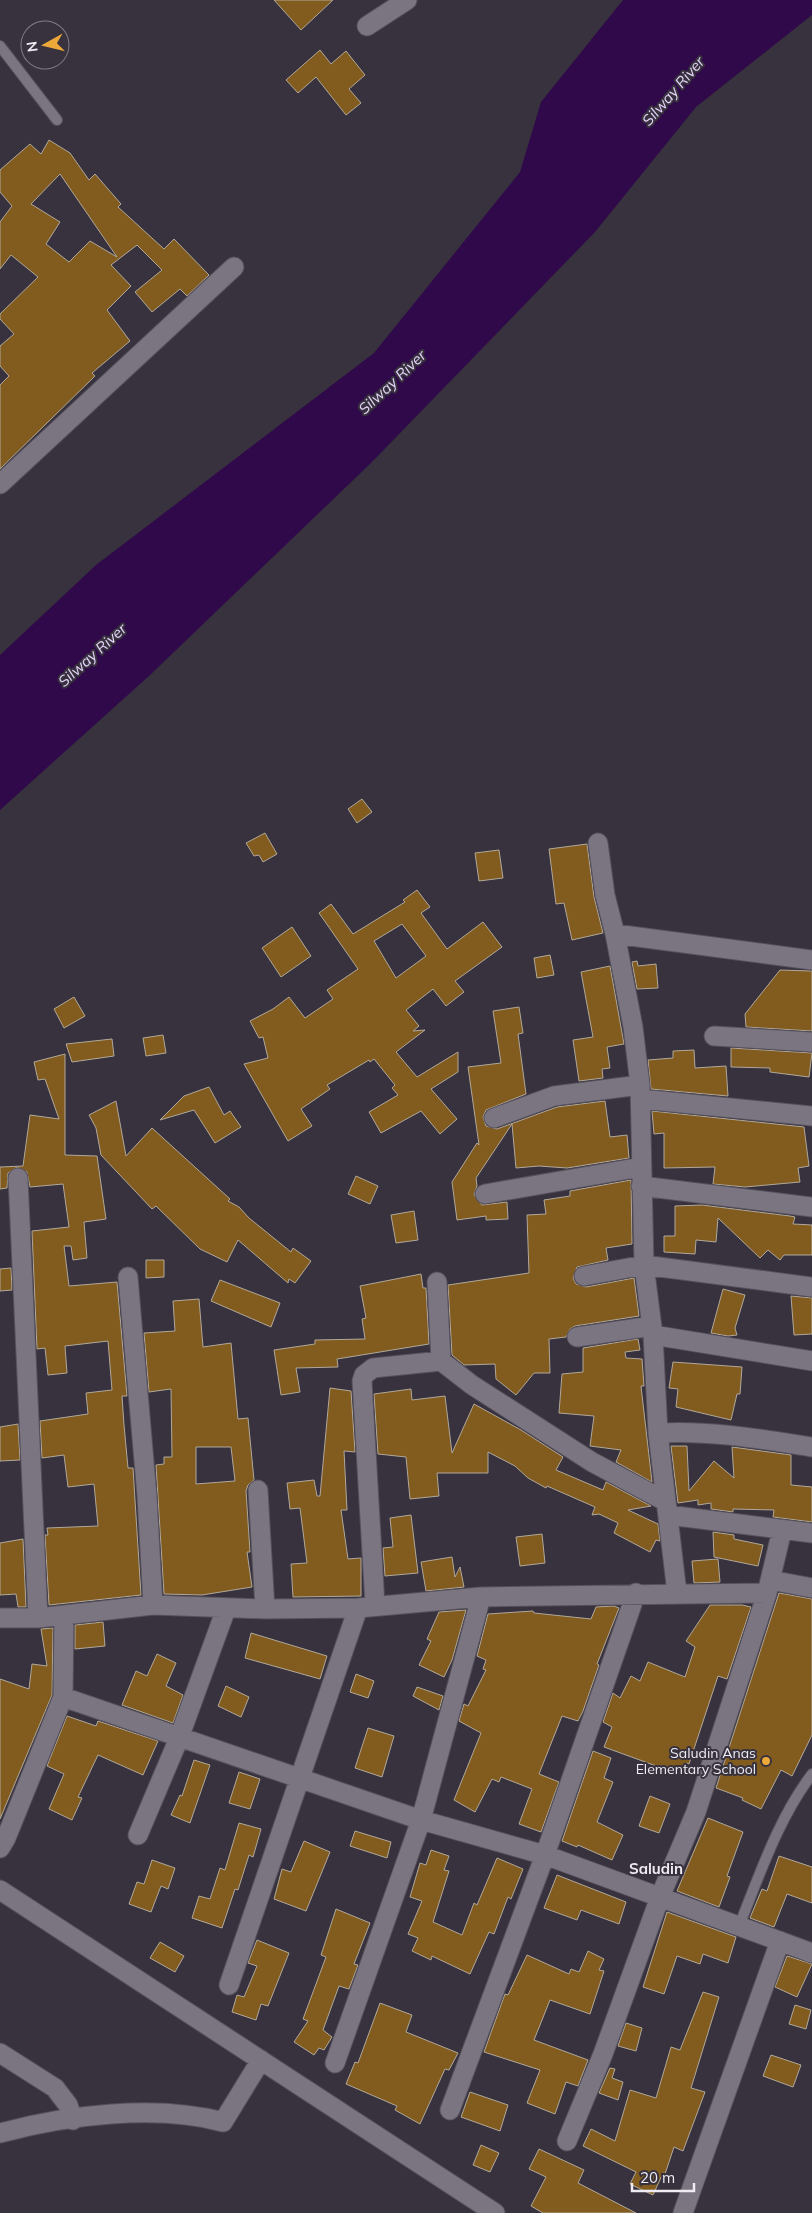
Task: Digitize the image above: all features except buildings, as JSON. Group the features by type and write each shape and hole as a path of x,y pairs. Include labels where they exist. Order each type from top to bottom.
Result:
{"street":[{"path":"367,26 407,0"},
{"path":"0,484 234,267"},
{"path":"598,843 605,895 615,934 633,1027 641,1092 641,1186 644,1265 652,1331 658,1433 677,1593"},
{"path":"615,934 812,960"},
{"path":"714,1036 812,1042"},
{"path":"494,1118 554,1096 641,1092 812,1116"},
{"path":"485,1194 641,1167"},
{"path":"18,1178 38,1618"},
{"path":"641,1186 812,1207"},
{"path":"584,1276 644,1265 812,1287"},
{"path":"128,1277 147,1496 153,1605"},
{"path":"438,1282 441,1361"},
{"path":"577,1337 652,1331 812,1361"},
{"path":"229,1985 300,1779 367,1606 362,1381 364,1375 373,1368 441,1361 472,1385 667,1508 782,1530 812,1533"},
{"path":"658,1433 687,1431 719,1433 812,1447"},
{"path":"258,1490 265,1609"},
{"path":"567,2141 603,2054 660,1897 696,1812 768,1587 782,1530"},
{"path":"0,1618 38,1618 153,1605 265,1609 367,1606 481,1597 677,1593 768,1587 812,1588"},
{"path":"450,2110 545,1855 636,1593"},
{"path":"335,2063 421,1820 481,1597"},
{"path":"138,1835 179,1738 226,1608"},
{"path":"0,1848 6,1838 63,1697 64,1615"},
{"path":"63,1697 421,1820 545,1855 812,1953"},
{"path":"0,1890 488,2211"},
{"path":"683,2213 780,1941"},
{"path":"0,2053 55,2088 63,2096 73,2120"},
{"path":"0,2133 73,2120 171,2114 203,2117 223,2122 261,2060"}],"lane":[{"path":"0,46 57,120"},
{"path":"739,1926 780,1827 812,1774"}],"water":[{"name":"Silway River","path":"623,0 812,0 812,15 696,107 595,232 371,463 149,676 0,810 0,655 96,565 374,353 520,172 541,102"}],"place":[{"name":"Saludin Anas Elementary School","path":"766,1761"}],"district":[{"name":"Saludin","path":"656,1868"}]}
